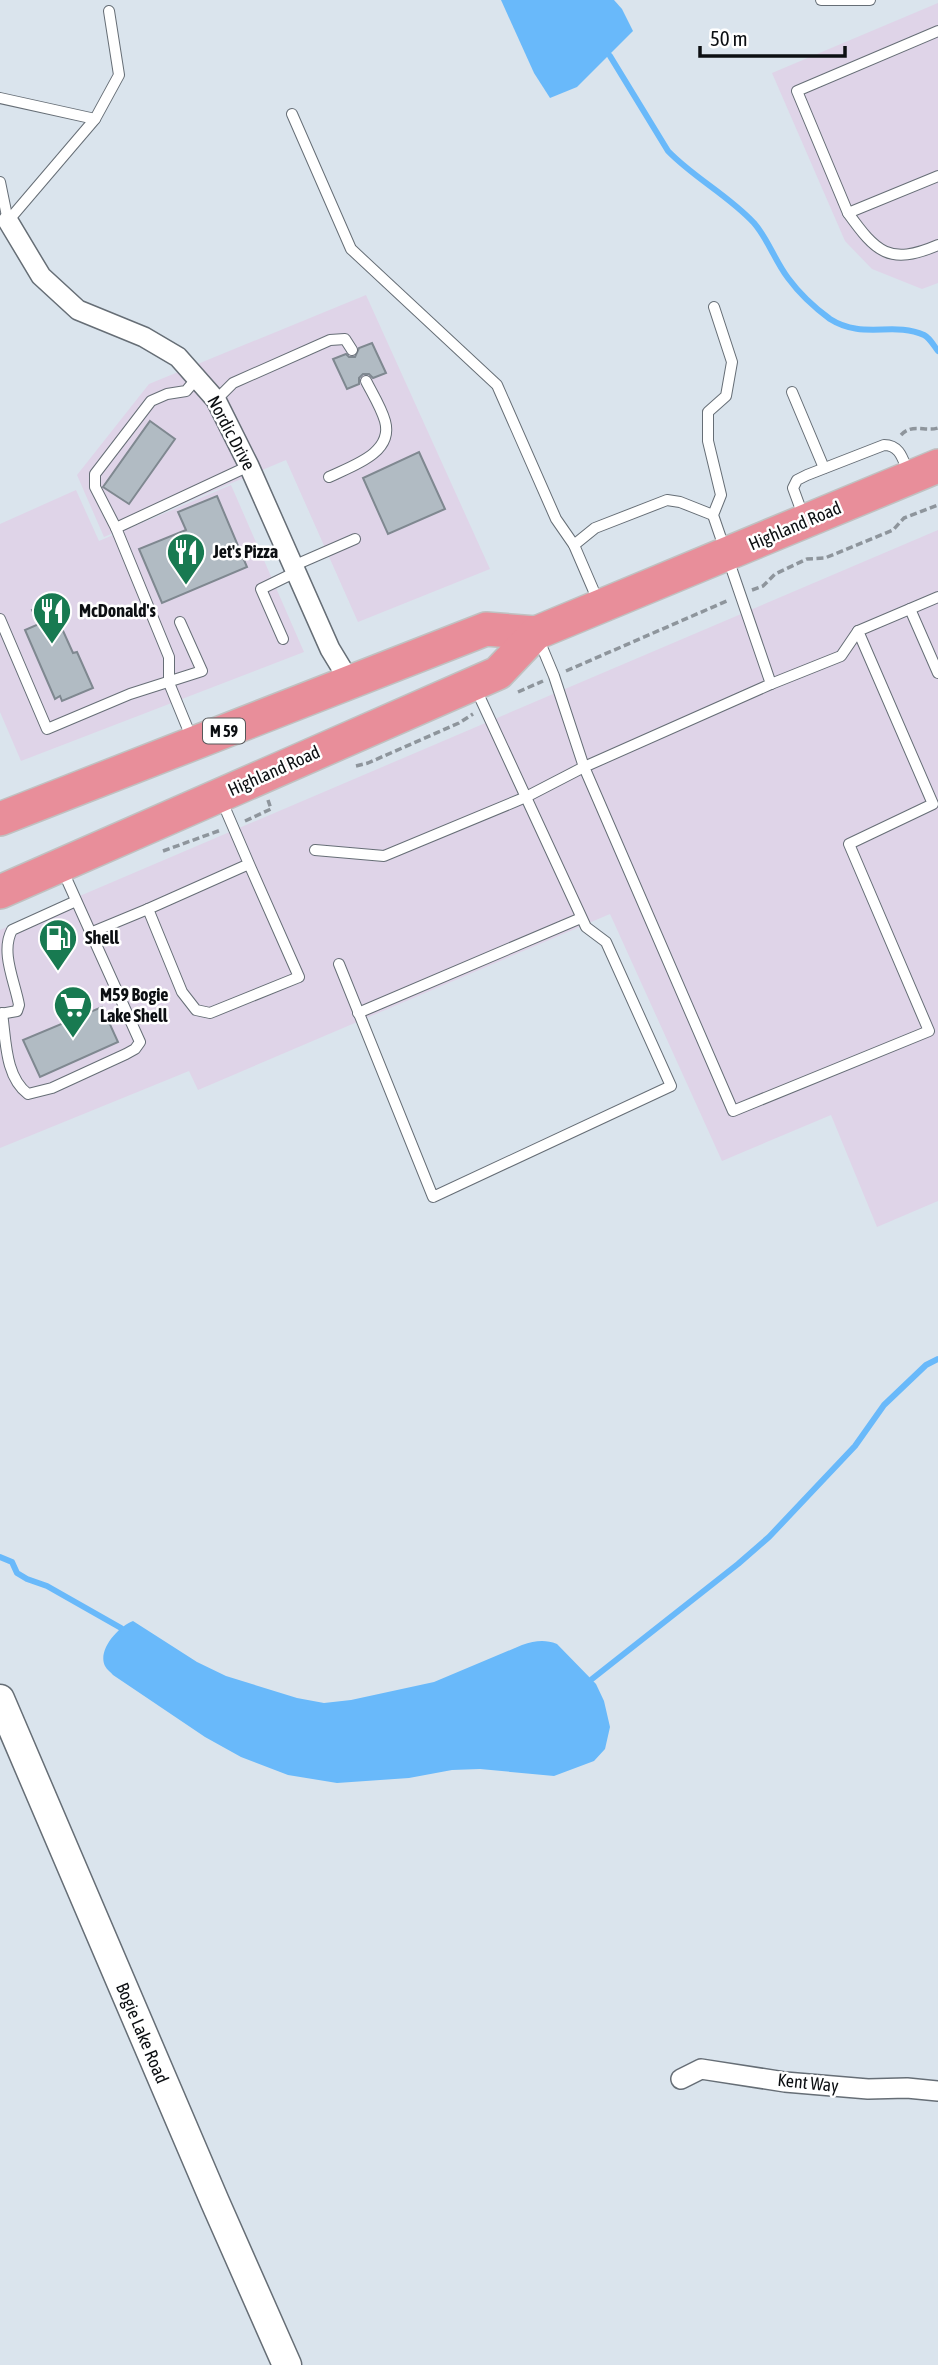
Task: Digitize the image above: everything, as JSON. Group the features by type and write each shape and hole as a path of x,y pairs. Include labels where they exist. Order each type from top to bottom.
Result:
{"highway":[{"name":"Highland Road","path":"0,892 498,673 536,633 924,472"},
{"name":"Highland Road","path":"0,819 486,629 536,633"},
{"path":"350,681 365,699 366,710 360,733"}],"main road":[{"name":"Bogie Lake Road","path":"0,1699 287,2365"}],"street":[{"name":"Nordic Drive","path":"8,221 41,276 78,310 144,337 178,357 216,400 249,467 330,649 350,681"},
{"name":"Kent Way","path":"681,2079 701,2069 785,2082 868,2089 907,2088 938,2091"}],"lane":[{"path":"821,0 870,0"},
{"path":"8,221 95,119 119,75 109,11"},
{"path":"938,31 797,91 848,213 866,237 881,250 900,257 938,245"},
{"path":"0,98 95,119"},
{"path":"292,114 351,249 497,385 556,519 573,545 601,606"},
{"path":"848,213 938,176"},
{"path":"0,181 8,221"},
{"path":"714,307 732,362 726,397 708,412 708,441 721,495 713,515 771,684"},
{"path":"216,400 233,383 330,340 345,339 352,350"},
{"path":"194,743 169,683 169,657 116,528 95,487 95,474 151,401 167,394 186,391 197,377"},
{"path":"329,477 372,456 384,442 386,423 366,381"},
{"path":"792,392 824,468"},
{"path":"806,522 793,488 797,481 824,468 884,444 898,449 924,472"},
{"path":"116,528 249,467"},
{"path":"573,545 595,528 667,500 681,502 713,515"},
{"path":"283,639 261,589 355,539"},
{"path":"316,850 384,856 526,797 584,767 841,656 858,631 938,597"},
{"path":"910,609 938,673"},
{"path":"0,619 47,729 130,694 202,671 180,622"},
{"path":"536,633 554,676 584,767 733,1111 929,1031 849,844 933,804 858,631"},
{"path":"339,964 433,1197 671,1086 606,942 586,927 474,684"},
{"path":"148,909 182,992 196,1010 210,1013 299,977 219,796"},
{"path":"90,933 250,864"},
{"path":"61,865 140,1042 135,1049 52,1088 28,1094 15,1081 1,1014 17,1011 19,1005 6,946 12,930 76,901"},
{"path":"358,1013 582,918"}],"path":[{"path":"892,445 904,431 914,428 938,428"}],"shaded area":[{"path":"938,3 938,283 922,289 872,269 845,241 772,73"},
{"path":"366,295 490,569 358,622 286,460 104,537 77,475 149,384"},
{"path":"231,485 304,652 21,761 0,712 0,524 76,490 99,541"},
{"path":"938,530 938,1201 877,1227 831,1115 722,1161 610,914 198,1090 189,1071 0,1148 0,930"}],"water":[{"path":"501,0 614,0 622,9 633,31 577,87 550,98 534,73"},
{"path":"133,1621 197,1662 226,1676 297,1698 324,1703 351,1700 434,1682 522,1645 540,1641 552,1642 596,1684 604,1701 610,1727 605,1749 594,1761 554,1776 480,1769 337,1783 288,1775 241,1757 205,1737 113,1675 105,1666 104,1653 116,1633"}],"building":[{"path":"372,343 386,373 373,378 369,374 363,374 359,378 359,384 347,389 333,359 346,354 355,357 359,348"},
{"path":"150,421 175,439 129,504 103,487"},
{"path":"419,452 445,509 388,534 363,478"},
{"path":"217,496 247,567 162,603 139,549 186,530 178,512"},
{"name":"McDonald's","path":"50,602 73,653 77,652 93,688 62,701 60,696 55,699 25,630 39,624 32,610"},
{"path":"102,1007 118,1042 40,1077 23,1040"}],"waterway":[{"path":"610,56 668,151 754,223 788,278 813,305 842,325 866,330 912,331 924,335 938,351"},
{"path":"592,1679 769,1537 855,1446 884,1405 926,1365 938,1359"},
{"path":"0,1557 12,1562 17,1573 27,1579 47,1586 121,1628"}],"place":[{"name":"Jet's Pizza","path":"186,586"},
{"name":"McDonald's","path":"52,645"},
{"name":"Shell","path":"58,972"},
{"name":"M59 Bogie Lake Shell","path":"73,1039"}]}
